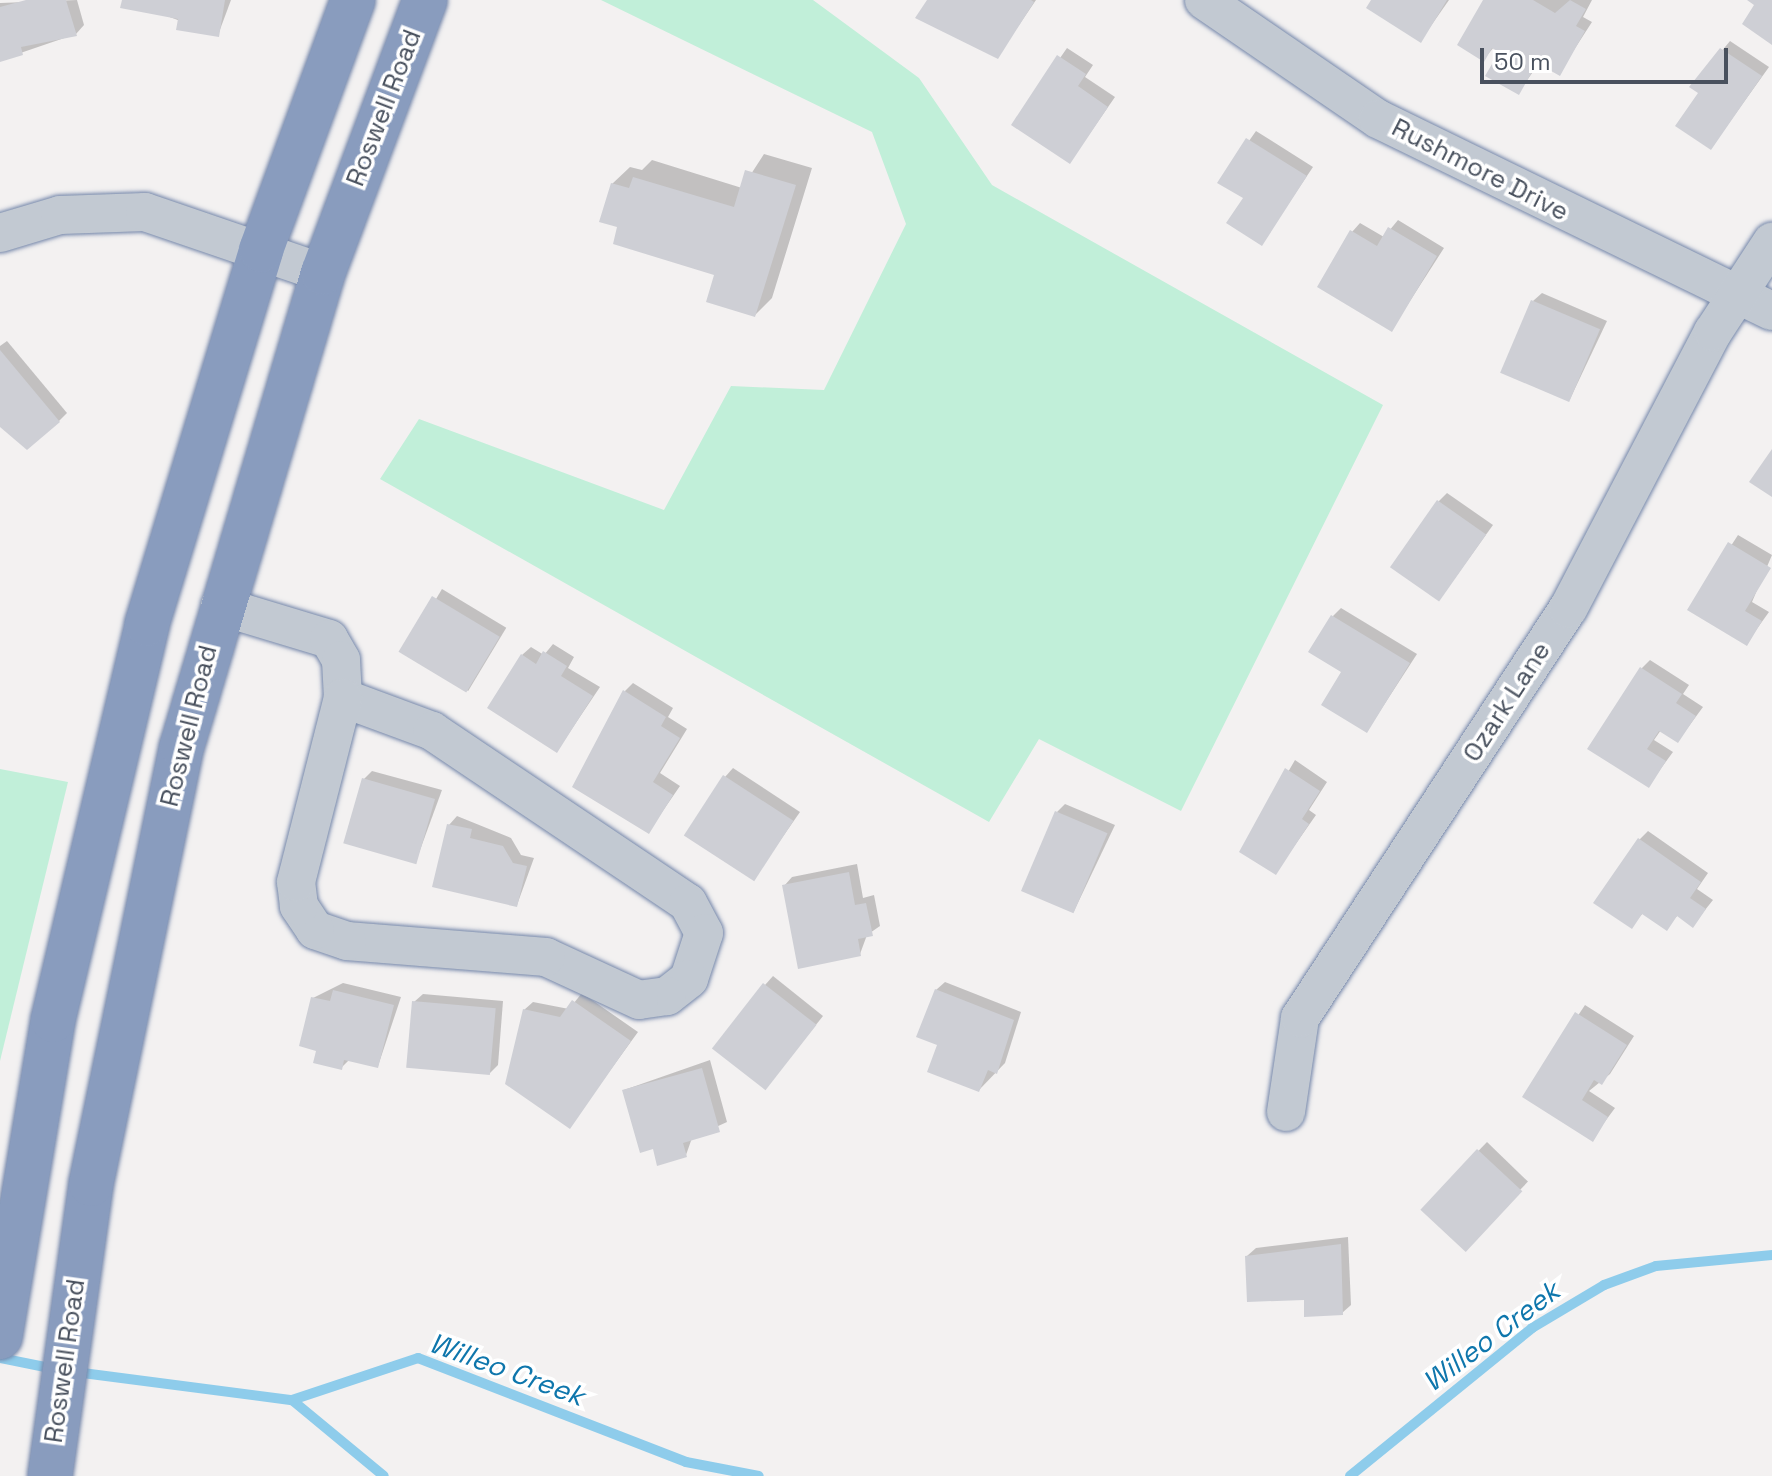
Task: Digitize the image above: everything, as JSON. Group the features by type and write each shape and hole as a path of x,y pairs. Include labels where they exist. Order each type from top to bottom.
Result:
{"highway":[{"path":"0,1337 53,1020 108,772 200,435 261,250 353,0"},
{"name":"Roswell Road","path":"50,1476 72,1307 132,966 220,606 323,273 425,0"}],"street":[{"name":"Rushmore Drive","path":"1204,0 1378,119 1547,206 1741,291 1772,311"},
{"path":"0,233 60,215 116,209 261,250 323,273"},
{"name":"Ozark Lane","path":"1286,1112 1300,1018 1568,609 1741,291 1772,242"},
{"path":"220,606 329,639 341,660 343,698 296,882 299,906 315,930 347,941 546,957 639,1000 667,996 689,979 704,933 688,903 432,731 343,698"}],"green space":[{"path":"601,0 813,0 919,78 992,185 1383,405 1181,811 1039,739 989,822 380,479 419,419 664,510 731,386 824,390 906,224 872,132"},
{"path":"0,769 68,782 0,1061"}],"building":[{"path":"26,0 66,0 77,36 21,47 23,55 0,62 0,7"},
{"path":"122,0 225,0 219,37 176,30 178,19 120,8"},
{"path":"927,0 1034,2 998,59 915,18"},
{"path":"1371,0 1447,0 1421,43 1366,8"},
{"path":"1483,0 1533,0 1555,13 1570,0 1586,9 1576,26 1585,31 1560,76 1537,63 1519,95 1485,76 1499,52 1492,48 1484,62 1457,45"},
{"path":"1747,0 1772,0 1772,45 1742,24 1754,5"},
{"path":"1720,48 1762,76 1711,150 1675,126 1698,93 1689,87"},
{"path":"1057,55 1086,74 1078,86 1108,107 1070,164 1011,125"},
{"path":"1246,138 1307,176 1262,246 1226,223 1243,198 1217,183"},
{"path":"745,170 796,185 755,317 706,302 714,275 613,244 617,227 599,222 611,183 629,188 633,177 734,207"},
{"path":"1388,227 1437,256 1392,332 1317,287 1350,230 1377,246"},
{"path":"1531,300 1600,329 1569,402 1500,373"},
{"path":"0,350 60,422 27,450 0,427"},
{"path":"1772,449 1772,497 1749,482"},
{"path":"1437,500 1486,534 1439,602 1390,567"},
{"path":"1728,542 1771,568 1745,611 1762,621 1747,646 1687,610"},
{"path":"432,596 500,637 466,692 399,652"},
{"path":"1331,615 1410,663 1367,733 1321,705 1341,672 1308,652"},
{"path":"543,651 567,666 561,676 593,696 557,753 487,708 521,654 536,664"},
{"path":"1640,667 1682,694 1676,703 1696,716 1678,743 1659,731 1647,749 1666,761 1649,788 1587,749"},
{"path":"623,690 666,717 661,726 680,738 653,782 673,795 649,834 572,787"},
{"path":"1285,768 1320,791 1302,819 1309,824 1276,875 1239,852"},
{"path":"723,775 793,821 754,881 684,835"},
{"path":"362,778 435,799 416,864 343,843"},
{"path":"1055,811 1107,833 1073,913 1021,891"},
{"path":"447,824 472,829 470,838 503,846 513,863 527,866 517,907 432,887"},
{"path":"1638,838 1701,882 1690,898 1706,909 1693,928 1677,916 1667,931 1642,914 1632,929 1593,903"},
{"path":"849,872 855,905 866,903 873,936 858,939 861,956 798,969 782,885"},
{"path":"763,983 817,1025 765,1090 712,1048"},
{"path":"935,989 1014,1020 997,1074 988,1070 979,1092 927,1072 937,1045 916,1037"},
{"path":"333,990 394,1005 378,1068 344,1060 342,1070 313,1063 316,1051 299,1046 311,997 330,1001"},
{"path":"572,1000 631,1041 570,1129 505,1084 523,1009 560,1017"},
{"path":"412,1001 496,1008 490,1075 406,1068"},
{"path":"1575,1012 1627,1045 1602,1085 1594,1080 1582,1100 1608,1117 1593,1142 1522,1097"},
{"path":"702,1068 720,1132 683,1143 687,1157 657,1166 653,1149 640,1153 622,1090"},
{"path":"1477,1149 1522,1191 1466,1252 1420,1210"},
{"path":"1341,1244 1343,1315 1304,1317 1304,1300 1247,1302 1245,1256"}],"waterway":[{"name":"Willeo Creek","path":"1350,1476 1532,1328 1604,1285 1656,1266 1772,1255"},
{"name":"Willeo Creek","path":"0,1358 55,1369"},
{"name":"Willeo Creek","path":"75,1372 292,1400 418,1358 686,1462 759,1476"},
{"path":"292,1400 384,1476"}]}
